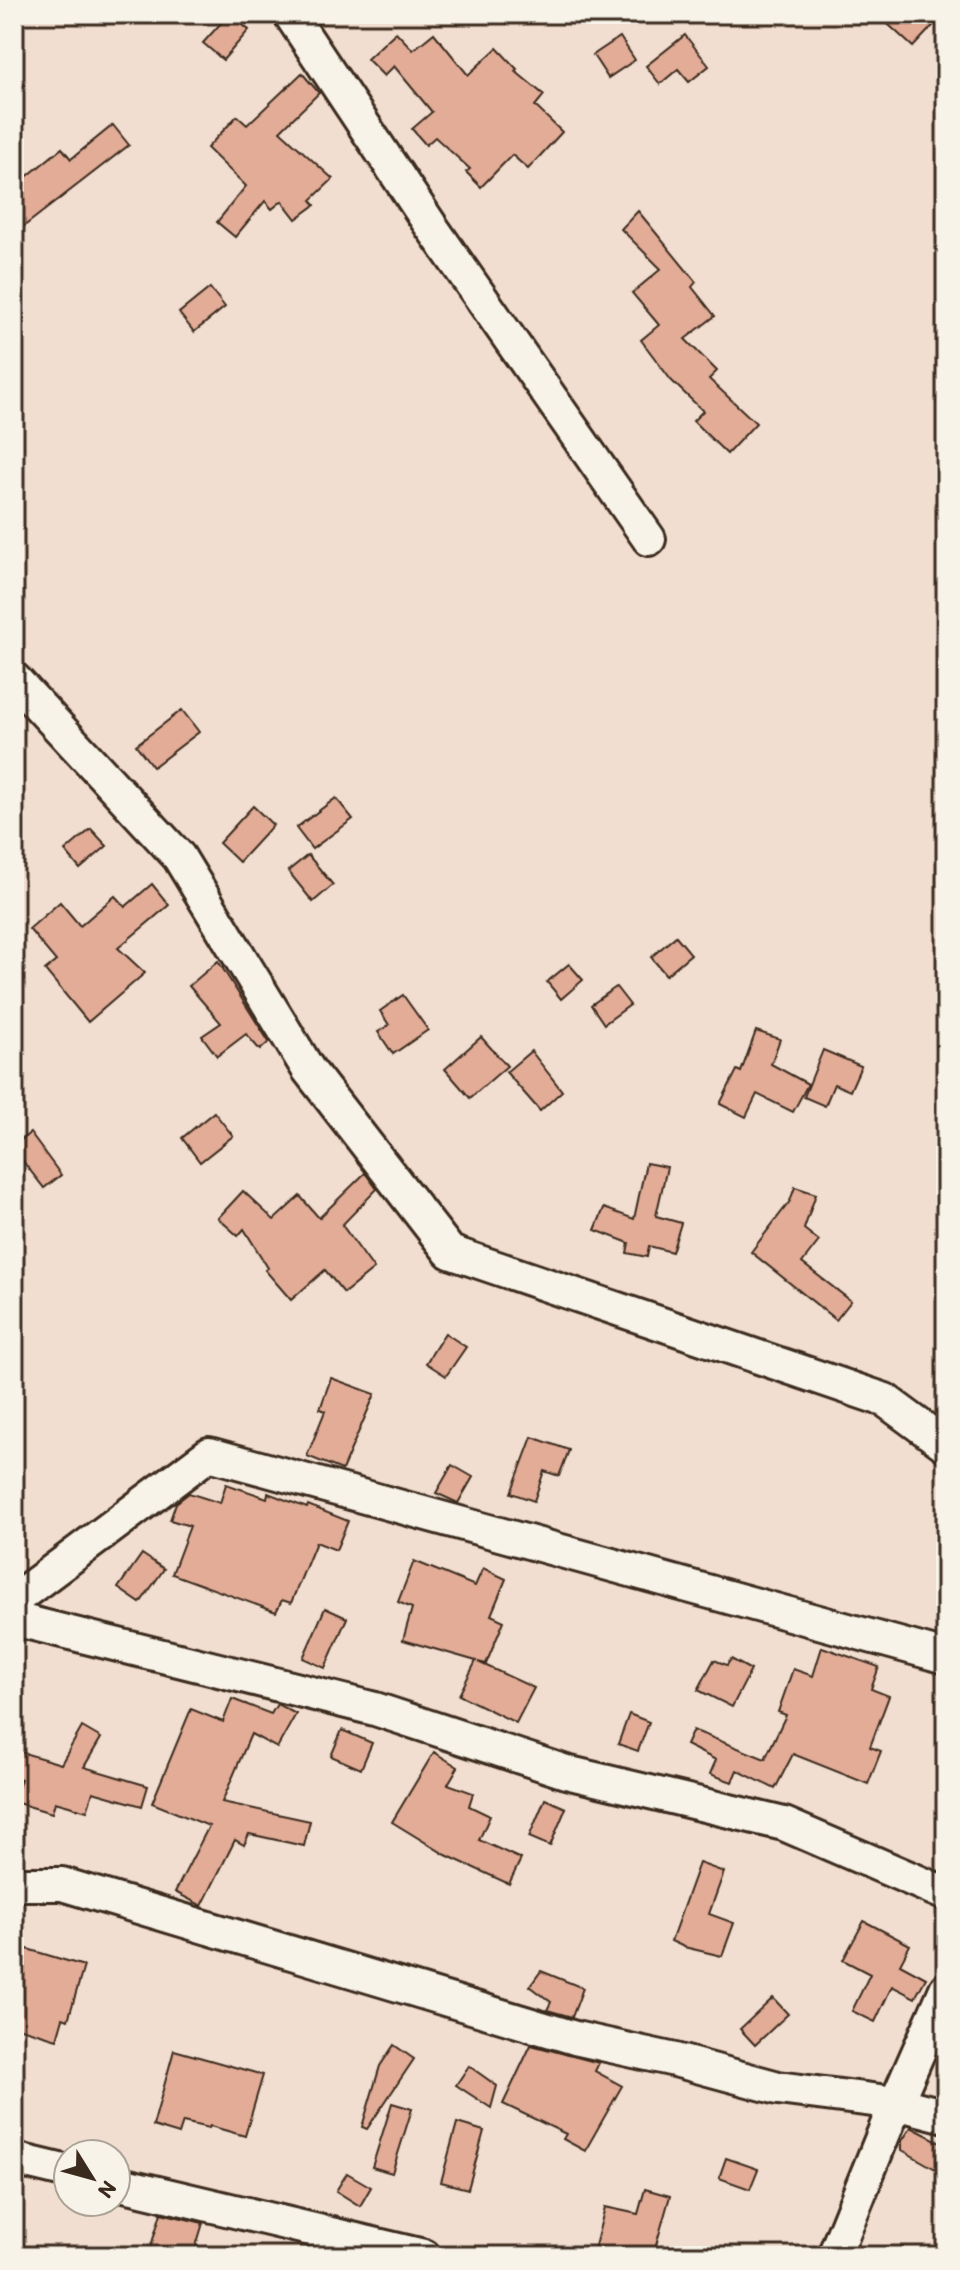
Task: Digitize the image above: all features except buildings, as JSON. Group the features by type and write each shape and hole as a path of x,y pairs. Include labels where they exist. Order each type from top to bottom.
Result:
{"street":[{"path":"290,14 431,226 649,539"},
{"path":"14,679 179,857 308,1069 450,1252 885,1400 946,1445"},
{"path":"14,1600 209,1454 946,1657"},
{"path":"14,1619 375,1709 566,1772 784,1824 946,1894"},
{"path":"14,1884 62,1884 575,2038 675,2060 778,2088 896,2103 946,2116"},
{"path":"834,2256 946,1989"},
{"path":"14,2159 52,2168"},
{"path":"132,2187 424,2256"}]}
